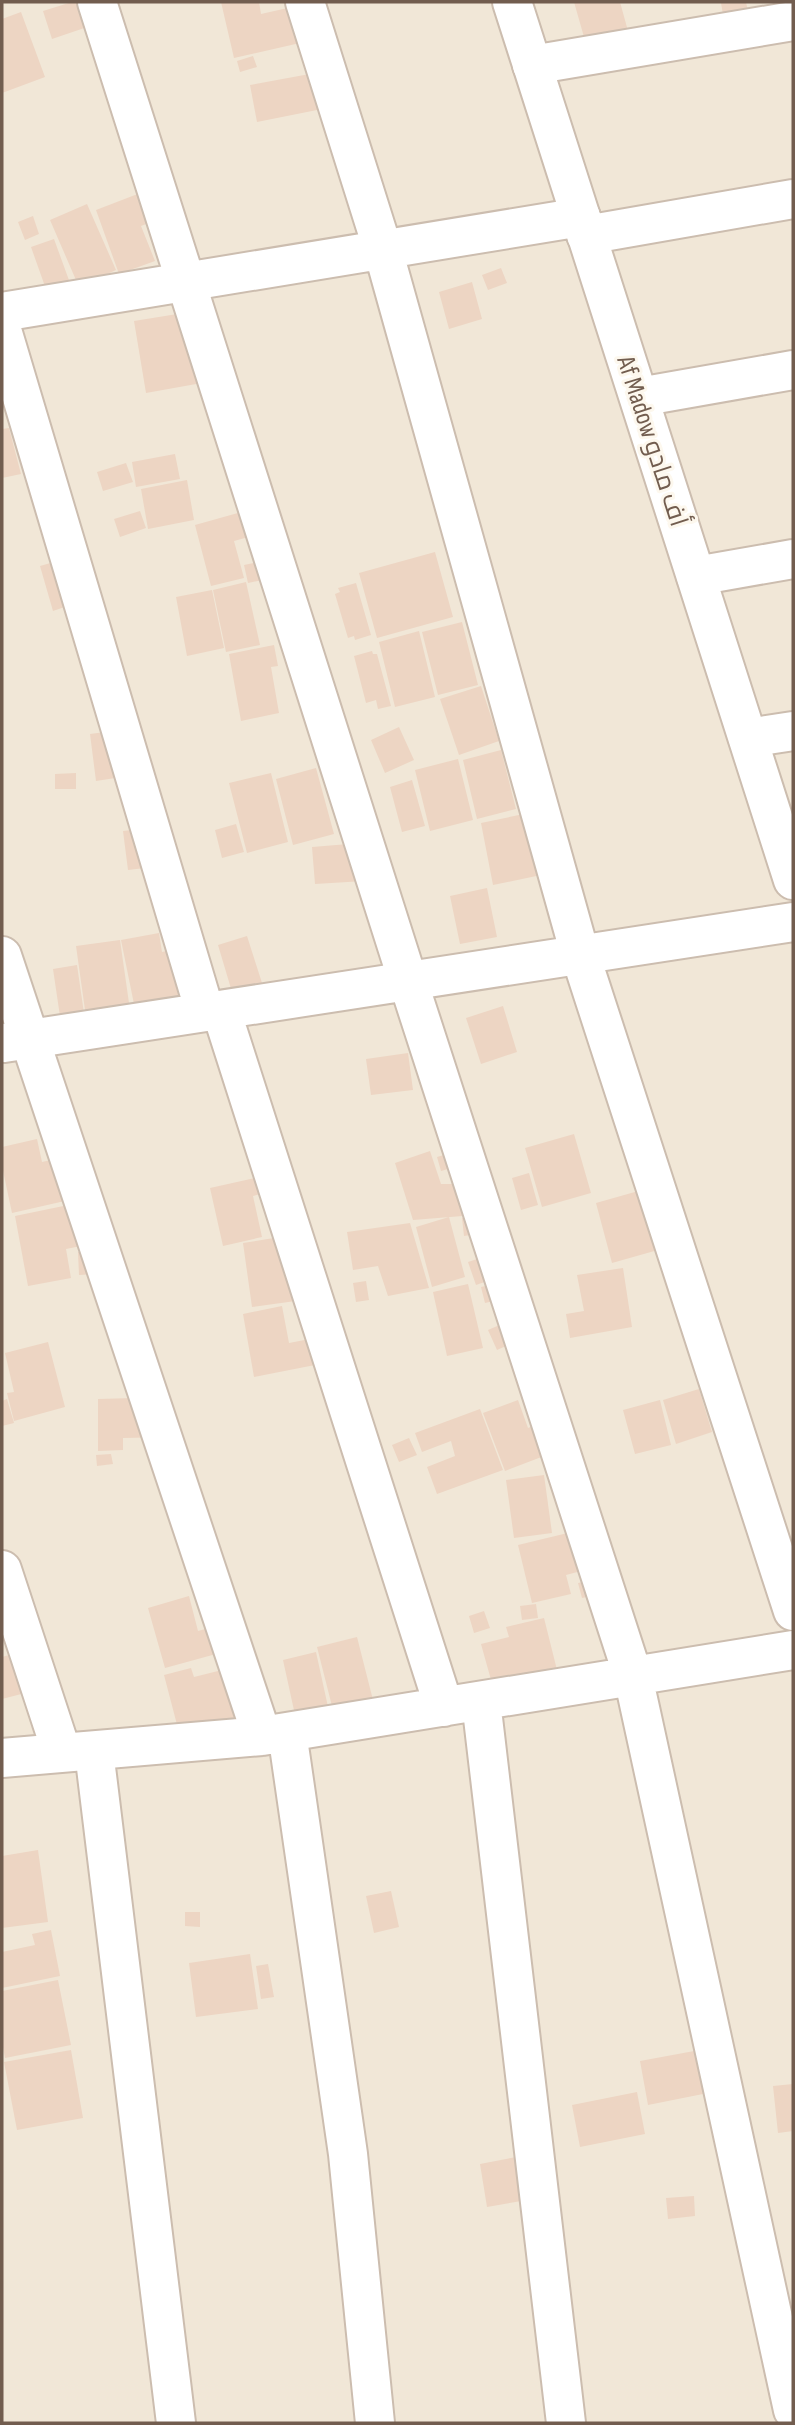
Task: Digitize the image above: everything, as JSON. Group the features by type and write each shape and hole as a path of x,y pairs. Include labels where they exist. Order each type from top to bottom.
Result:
{"street":[{"path":"97,2 408,981 633,1676 793,2410"},
{"path":"305,2 383,250 580,954 793,1611"},
{"name":"Af Madow أف مادو","path":"512,2 793,880"},
{"path":"532,65 793,21"},
{"path":"2,312 383,250 793,199"},
{"path":"2,330 213,1011 444,1707"},
{"path":"639,397 793,370"},
{"path":"696,576 793,559"},
{"path":"748,738 793,731"},
{"path":"15,1042 793,922"},
{"path":"2,956 15,1042 274,1734 348,2154 375,2423"},
{"path":"2,1570 78,1752 176,2423"},
{"path":"2,1759 274,1734 793,1650"},
{"path":"481,1701 566,2423"}],"shaded area":[{"path":"2,2 793,2 793,2423 2,2423"}],"building":[{"path":"72,2 93,2 99,23 52,39 43,11"},
{"path":"221,2 259,2 261,14 292,7 300,43 234,58"},
{"path":"574,2 620,2 628,31 586,44"},
{"path":"746,2 749,16 724,20 721,3"},
{"path":"21,12 45,77 2,93 2,19"},
{"path":"253,56 257,67 240,72 237,61"},
{"path":"315,73 322,109 257,122 250,85"},
{"path":"148,190 159,219 141,226 155,261 119,274 96,210"},
{"path":"87,204 116,270 79,287 50,220"},
{"path":"33,216 39,234 25,240 18,222"},
{"path":"54,239 70,283 47,292 31,247"},
{"path":"501,268 507,283 488,290 482,275"},
{"path":"472,282 482,319 449,329 439,292"},
{"path":"202,310 213,381 146,393 134,321"},
{"path":"9,428 21,474 2,478 2,429"},
{"path":"175,454 180,479 136,487 132,462"},
{"path":"126,463 133,482 103,491 97,472"},
{"path":"187,480 194,520 148,529 141,489"},
{"path":"140,511 146,528 120,537 114,519"},
{"path":"245,511 252,536 234,541 244,578 211,586 195,525"},
{"path":"435,552 453,617 377,638 359,573"},
{"path":"75,556 88,599 53,611 40,566"},
{"path":"268,560 272,578 248,583 244,565"},
{"path":"246,582 260,645 226,652 213,590"},
{"path":"356,583 371,635 355,640 354,636 348,638 335,594 340,592 338,588"},
{"path":"212,590 224,648 187,656 176,597"},
{"path":"462,622 478,685 438,695 422,632"},
{"path":"419,631 435,697 395,707 379,642"},
{"path":"274,645 278,666 271,667 279,713 241,721 229,654"},
{"path":"372,651 377,654 391,706 378,709 376,700 366,703 354,656"},
{"path":"481,686 499,741 459,755 440,699"},
{"path":"399,727 414,760 385,773 371,740"},
{"path":"135,728 141,774 96,781 90,734"},
{"path":"501,750 516,809 477,819 463,760"},
{"path":"458,759 473,820 430,831 415,770"},
{"path":"316,768 334,834 293,845 276,779"},
{"path":"76,773 76,789 55,789 55,774"},
{"path":"271,773 288,842 247,853 229,783"},
{"path":"412,780 425,826 402,832 390,787"},
{"path":"543,810 541,875 493,885 481,823"},
{"path":"236,824 244,852 222,858 215,830"},
{"path":"166,826 170,865 128,870 123,831"},
{"path":"361,843 364,881 315,884 312,847"},
{"path":"487,888 497,937 460,944 450,896"},
{"path":"159,933 162,952 180,948 189,999 135,1009 121,940"},
{"path":"247,936 262,983 232,992 218,945"},
{"path":"120,940 130,1010 86,1017 76,946"},
{"path":"77,965 85,1020 61,1023 53,969"},
{"path":"503,1006 517,1052 481,1064 466,1018"},
{"path":"408,1053 413,1090 371,1095 366,1059"},
{"path":"574,1134 591,1193 542,1207 525,1148"},
{"path":"37,1139 42,1162 69,1156 78,1198 12,1213 2,1166 2,1147"},
{"path":"430,1151 441,1184 455,1184 475,1215 413,1220 395,1163"},
{"path":"454,1152 458,1166 441,1171 437,1157"},
{"path":"529,1173 538,1205 521,1210 512,1178"},
{"path":"264,1176 268,1192 253,1196 262,1237 223,1246 210,1188"},
{"path":"656,1186 672,1246 612,1263 596,1203"},
{"path":"78,1203 86,1245 66,1249 71,1278 28,1286 15,1216"},
{"path":"449,1217 465,1277 432,1287 416,1227"},
{"path":"475,1217 477,1234 464,1236 462,1218"},
{"path":"410,1223 429,1288 388,1296 378,1266 353,1270 347,1232"},
{"path":"280,1237 285,1278 313,1274 317,1298 252,1307 243,1243"},
{"path":"95,1251 96,1274 79,1275 78,1252"},
{"path":"486,1256 493,1279 476,1285 468,1262"},
{"path":"623,1268 632,1327 570,1338 566,1314 584,1311 577,1275"},
{"path":"366,1281 369,1300 356,1302 353,1283"},
{"path":"468,1284 483,1348 447,1356 433,1292"},
{"path":"494,1284 498,1300 485,1303 481,1287"},
{"path":"282,1306 289,1343 315,1338 320,1364 254,1377 243,1314"},
{"path":"511,1320 520,1340 497,1350 488,1330"},
{"path":"48,1342 65,1407 14,1421 7,1393 14,1392 5,1353"},
{"path":"699,1389 712,1432 676,1444 663,1400"},
{"path":"169,1397 170,1437 123,1438 123,1450 98,1451 98,1399"},
{"path":"7,1399 14,1423 2,1426 2,1401"},
{"path":"518,1400 528,1428 533,1426 544,1456 505,1471 483,1413"},
{"path":"660,1400 671,1445 635,1454 623,1410"},
{"path":"480,1409 503,1470 437,1494 427,1467 455,1456 451,1441 422,1452 415,1433"},
{"path":"409,1438 417,1455 399,1462 392,1445"},
{"path":"111,1454 113,1464 97,1466 96,1455"},
{"path":"544,1475 552,1533 514,1538 506,1480"},
{"path":"576,1531 585,1570 566,1575 571,1594 532,1603 518,1545"},
{"path":"592,1580 596,1595 582,1598 578,1583"},
{"path":"189,1596 198,1631 220,1625 227,1651 165,1668 148,1608"},
{"path":"536,1604 538,1618 522,1620 520,1606"},
{"path":"484,1611 490,1628 474,1633 469,1616"},
{"path":"544,1618 557,1670 493,1687 481,1644 509,1637 506,1627"},
{"path":"357,1637 374,1704 334,1714 317,1647"},
{"path":"23,1651 33,1691 2,1699 2,1657"},
{"path":"316,1652 330,1716 297,1724 283,1660"},
{"path":"191,1668 194,1677 222,1670 229,1699 243,1696 249,1721 181,1740 164,1675"},
{"path":"38,1850 48,1922 2,1928 2,1856"},
{"path":"391,1891 399,1927 374,1933 366,1896"},
{"path":"185,1912 200,1912 200,1927 185,1926"},
{"path":"51,1930 60,1976 2,1988 2,1952 35,1945 32,1934"},
{"path":"250,1954 258,2009 196,2017 189,1963"},
{"path":"268,1964 274,1997 261,1999 256,1966"},
{"path":"58,1980 71,2045 5,2058 2,2042 2,1991"},
{"path":"705,2049 713,2092 648,2105 640,2061"},
{"path":"71,2050 83,2118 17,2130 4,2062"},
{"path":"793,2084 793,2131 778,2133 773,2086"},
{"path":"637,2092 645,2134 580,2147 572,2105"},
{"path":"532,2154 539,2198 487,2207 480,2164"},
{"path":"694,2196 695,2216 668,2219 666,2198"}]}
